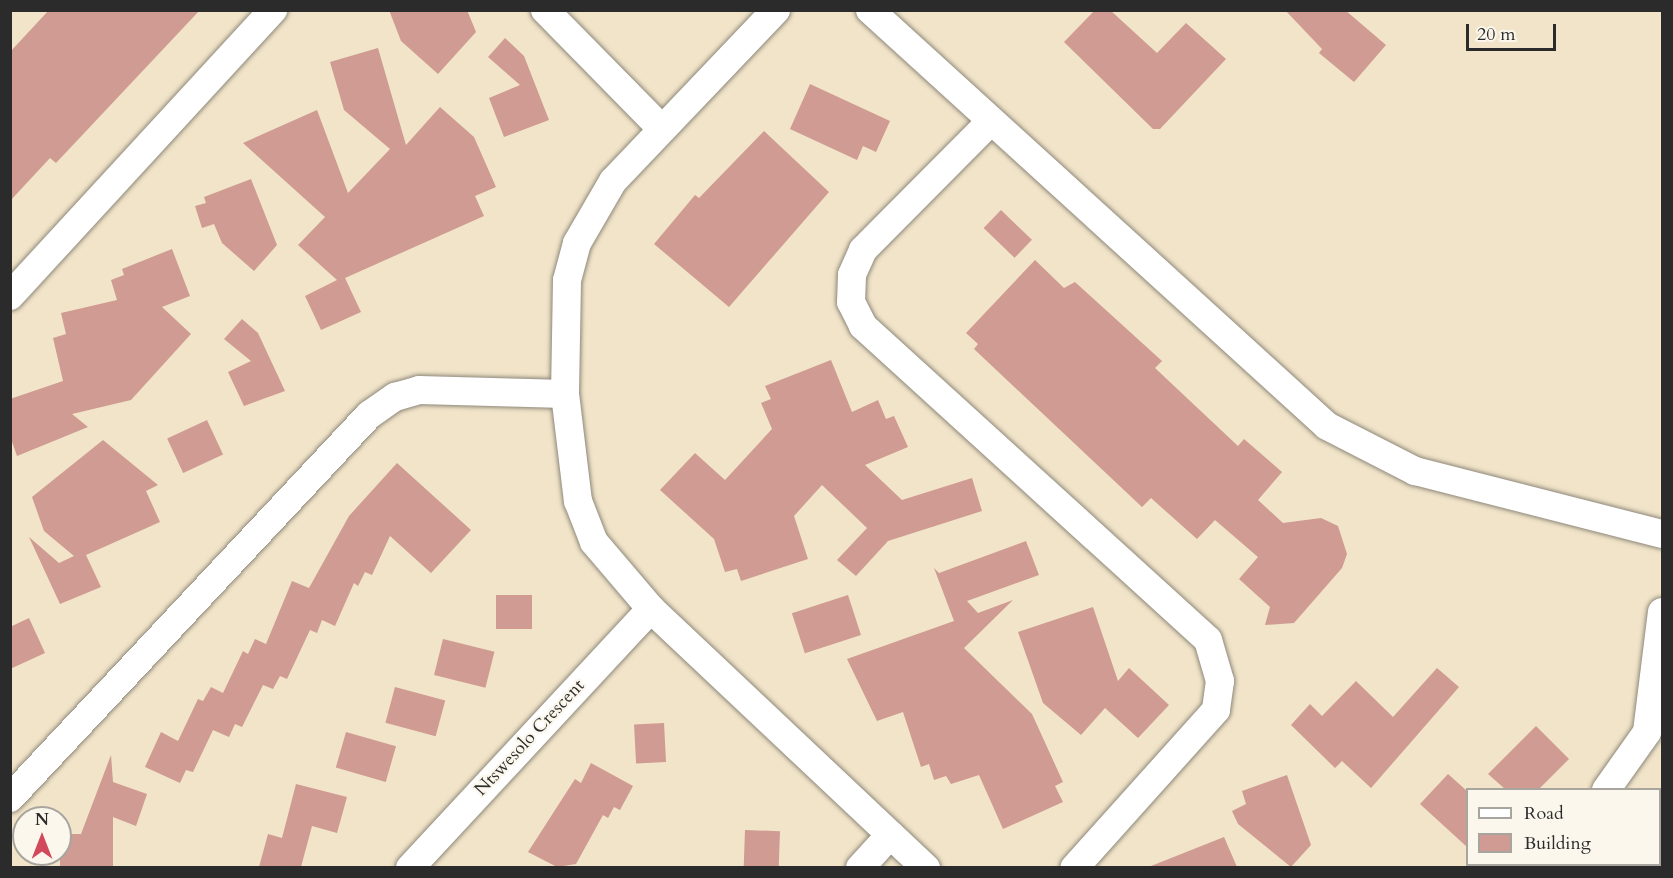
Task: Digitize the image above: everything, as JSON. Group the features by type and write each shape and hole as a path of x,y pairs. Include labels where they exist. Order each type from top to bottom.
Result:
{"street":[{"path":"10,296 273,10"},
{"path":"545,10 662,129"},
{"path":"776,10 613,181 577,243 567,280 565,394 584,522 651,609 890,835 927,867"},
{"path":"870,10 1327,426 1349,440 1415,471 1662,534"},
{"path":"991,121 862,249 852,274 851,302 862,326 1208,640 1220,681 1216,710 1074,867"},
{"path":"10,798 369,415 395,397 419,390 565,394"},
{"name":"Ntswesolo Crescent","path":"410,867 651,609"},
{"path":"1607,788 1655,734 1662,612"},
{"path":"860,867 890,835"}],"building":[{"path":"49,10 200,10 56,163 50,158 10,201 10,52"},
{"path":"389,10 467,10 476,32 438,74 401,41"},
{"path":"1095,10 1110,10 1157,53 1186,23 1226,59 1160,129 1153,129 1064,42"},
{"path":"1285,10 1345,10 1386,45 1354,82 1319,53 1322,49"},
{"path":"505,38 524,56 549,120 504,137 489,98 520,85 488,57"},
{"path":"378,48 406,145 440,107 474,137 496,187 475,196 484,216 345,278 361,312 321,330 305,296 337,280 298,245 325,217 243,143 317,110 348,193 390,149 344,110 330,62"},
{"path":"810,84 890,121 876,152 863,146 857,160 790,129"},
{"path":"764,131 829,192 729,307 654,244 695,195 699,198"},
{"path":"251,179 277,245 254,271 222,243 214,224 202,228 195,206 206,203 204,197"},
{"path":"1001,210 1032,240 1015,258 984,228"},
{"path":"172,249 190,296 162,307 191,334 131,400 72,414 88,427 17,456 10,436 10,399 63,381 53,338 66,334 61,313 117,300 111,280 124,275 122,269"},
{"path":"1035,260 1064,288 1075,282 1162,361 1155,368 1238,446 1244,439 1282,472 1258,500 1283,523 1321,518 1338,526 1347,554 1342,568 1294,623 1265,625 1270,607 1239,579 1258,557 1215,520 1197,539 1151,498 1142,507 974,349 978,344 966,333"},
{"path":"242,319 258,333 285,391 244,406 228,372 251,361 224,339"},
{"path":"831,360 852,412 878,400 886,419 894,416 908,447 865,465 902,500 972,478 982,511 888,541 856,576 837,560 867,528 822,485 794,516 808,559 741,581 737,569 725,572 714,539 660,490 695,453 725,480 772,429 761,403 771,399 765,386"},
{"path":"207,420 223,454 183,473 167,439"},
{"path":"103,440 158,485 146,491 160,522 86,555 101,587 60,604 29,537 59,563 74,556 44,531 32,497"},
{"path":"397,463 471,530 431,573 390,536 372,575 365,572 358,586 354,583 335,626 322,620 317,633 310,630 287,679 280,676 273,689 263,685 242,727 235,724 229,737 213,730 193,772 186,770 180,783 145,767 161,732 178,741 198,699 203,701 211,687 223,693 243,651 248,654 255,639 266,644 292,581 309,588 349,516"},
{"path":"1026,541 1039,575 967,601 978,613 1013,600 964,648 1032,714 1063,782 1055,786 1063,802 1003,829 979,775 951,784 946,776 934,780 929,764 921,767 903,712 877,721 847,659 954,621 934,568 939,573"},
{"path":"496,595 532,595 532,629 496,629"},
{"path":"848,595 861,635 805,653 792,613"},
{"path":"1093,607 1118,681 1129,668 1169,705 1138,738 1105,708 1081,735 1043,703 1018,632"},
{"path":"29,618 45,653 10,669 10,627"},
{"path":"443,639 494,652 485,688 434,675"},
{"path":"1437,668 1459,687 1371,788 1342,761 1335,768 1291,725 1310,704 1322,716 1356,681 1393,717"},
{"path":"395,687 445,700 436,736 385,723"},
{"path":"664,723 666,762 636,764 634,725"},
{"path":"1536,726 1569,759 1540,788 1504,788 1488,774"},
{"path":"346,732 396,746 386,782 336,768"},
{"path":"111,755 113,782 147,794 136,826 113,817 113,867 60,867 72,866 72,834 81,834"},
{"path":"591,763 633,786 620,810 614,807 608,818 603,815 576,864 557,867 528,852 575,779 581,783"},
{"path":"1448,774 1466,790 1466,846 1420,804"},
{"path":"1287,775 1311,845 1291,867 1238,824 1232,811 1246,804 1242,791"},
{"path":"296,784 347,797 337,833 312,826 301,867 259,867 268,834 282,838"},
{"path":"745,830 780,831 779,868 744,867"},
{"path":"1224,837 1237,867 1151,867 1151,866"}]}
